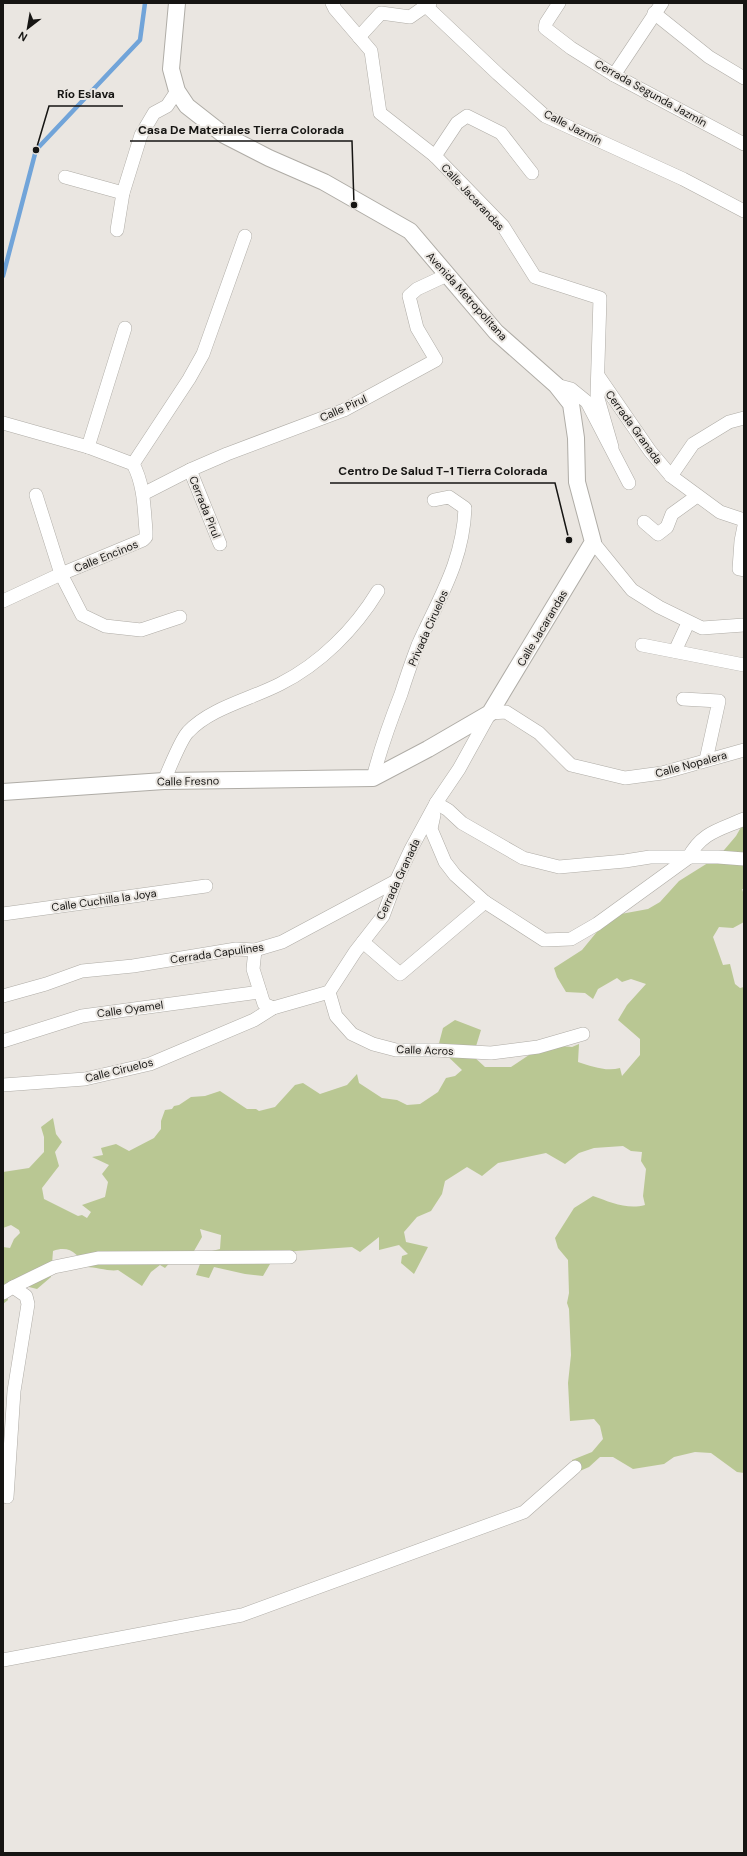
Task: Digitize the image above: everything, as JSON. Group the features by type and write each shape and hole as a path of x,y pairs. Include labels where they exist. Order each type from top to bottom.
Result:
{"street":[{"name":"Avenida Metropolitana","path":"178,3 171,69 178,91 187,106 224,135 269,158 324,182 410,232 496,332 556,385 571,404 576,438 577,482 593,542 632,590 688,623 702,628 744,625"},
{"name":"Calle Jacarandas","path":"332,3 335,9 371,51 380,113 436,156 503,226 535,277 600,298 598,395 612,447"},
{"name":"Cerrada Segunda Jazmín","path":"559,3 546,23 545,28 571,48 614,75 744,144"},
{"path":"359,37 382,13 410,16 428,5"},
{"name":"Calle Jazmín","path":"428,5 498,74 545,116 683,179 744,211"},
{"path":"614,75 658,8 709,57 744,78"},
{"path":"116,230 123,193 136,149 151,117 169,104 178,91"},
{"path":"436,156 457,124 467,116 502,134 532,173"},
{"path":"65,177 123,193"},
{"path":"3,423 88,447 133,464 189,379 203,354 245,236"},
{"name":"Calle Pirul","path":"143,494 190,470 255,443 344,410 436,360 418,328 409,296 417,289 447,274"},
{"path":"88,447 126,328"},
{"name":"Cerrada Granada","path":"599,377 650,451 671,476 720,512 744,520"},
{"path":"556,385 571,389 587,402 612,447 629,483"},
{"path":"671,476 693,444 729,422 744,418"},
{"name":"Calle Encinos","path":"3,601 61,574 143,540 146,537 143,494 137,472 133,464"},
{"name":"Cerrada Pirul","path":"190,470 220,544"},
{"path":"36,495 61,574 82,615 105,626 141,630 180,617"},
{"path":"644,522 658,534 667,527 672,514 698,496"},
{"name":"Privada Ciruelos","path":"373,778 380,752 418,646 439,603 457,558 464,530 465,508 449,497 434,500"},
{"path":"742,569 741,541 744,526"},
{"name":"Calle Jacarandas","path":"436,804 460,769 490,712 593,542"},
{"path":"164,781 187,732 206,717 281,684 303,670 343,637 369,606 378,590"},
{"path":"675,651 688,623"},
{"path":"642,645 744,665"},
{"path":"683,699 719,701 706,760"},
{"name":"Calle Jacarandas","path":"373,778 428,749 490,712"},
{"name":"Calle Nopalera","path":"490,712 506,712 539,733 571,765 625,778 662,773 744,750"},
{"name":"Calle Fresno","path":"3,792 164,781 373,778"},
{"path":"744,819 706,835 694,846 688,858 610,915 571,939 544,940 485,902 455,875 446,862 431,829 436,804 448,810 462,823 523,858 559,867 626,861 650,856 688,858 718,857 744,859"},
{"name":"Cerrada Granada","path":"329,992 363,942 383,916 396,881 411,849 436,804"},
{"name":"Cerrada Capulines","path":"3,996 46,984 82,971 133,966 236,949 255,950 282,942 396,881"},
{"name":"Calle Cuchilla la Joya","path":"3,914 206,886"},
{"path":"363,942 400,974 485,902"},
{"path":"255,950 253,969 264,1004 272,1008 329,992"},
{"name":"Calle Oyamel","path":"3,1041 82,1016 260,992"},
{"name":"Calle Acros","path":"329,992 336,1016 352,1034 373,1044 396,1050 435,1050 491,1053 538,1047 584,1034"},
{"name":"Calle Ciruelos","path":"3,1085 86,1079 150,1064 254,1020 272,1008"},
{"path":"8,1290 54,1267 98,1258 290,1257"},
{"path":"7,1497 14,1391 28,1304 26,1296 8,1290"},
{"path":"3,1660 242,1615 524,1512 575,1467"}],"green space":[{"path":"744,822 744,889 742,889 744,895 744,922 733,928 719,927 713,937 723,965 730,964 735,984 740,988 744,987 744,1473 737,1472 711,1453 695,1452 674,1457 664,1464 633,1469 613,1457 600,1457 589,1467 573,1474 572,1460 592,1452 603,1439 600,1426 594,1419 570,1421 568,1383 571,1355 569,1309 567,1303 569,1293 568,1260 558,1248 555,1238 574,1208 593,1196 625,1206 632,1207 645,1205 643,1196 646,1169 641,1161 642,1152 631,1151 623,1146 594,1148 579,1153 565,1164 546,1153 498,1163 482,1176 467,1167 445,1181 442,1194 431,1211 417,1217 404,1232 406,1242 428,1247 414,1274 401,1263 402,1256 408,1254 399,1245 379,1250 379,1237 360,1252 352,1247 282,1252 270,1264 263,1276 245,1274 214,1267 209,1278 196,1275 204,1253 220,1249 221,1235 200,1229 202,1237 194,1251 184,1259 174,1258 165,1268 160,1265 151,1272 142,1286 118,1270 87,1267 73,1252 59,1249 53,1251 51,1277 37,1289 17,1284 6,1293 8,1300 3,1304 3,1247 10,1248 14,1239 20,1233 19,1230 11,1225 3,1228 3,1172 29,1168 44,1152 44,1137 41,1127 53,1118 56,1134 62,1142 55,1152 59,1166 42,1188 44,1199 78,1216 82,1215 87,1218 91,1212 82,1205 105,1197 108,1182 102,1174 109,1165 92,1157 103,1155 101,1148 116,1144 129,1151 154,1138 161,1129 161,1121 165,1110 172,1109 174,1106 179,1105 191,1097 205,1096 220,1091 247,1109 256,1109 259,1111 275,1107 295,1085 303,1083 320,1094 347,1085 357,1074 359,1083 382,1098 397,1100 407,1105 420,1104 438,1092 446,1078 455,1076 462,1070 438,1047 443,1028 455,1020 481,1030 473,1056 485,1067 511,1067 529,1055 550,1045 572,1047 579,1044 578,1062 604,1069 620,1068 622,1076 640,1055 640,1039 618,1020 627,1005 646,984 631,979 622,982 617,978 598,989 593,999 585,993 566,992 557,977 554,968 582,950 610,916 648,909 660,902 679,881 719,856 736,836"}],"waterway":[{"path":"3,276 36,150 140,40 145,3"}],"place":[{"name":"Río Eslava","path":"36,150"},
{"name":"Casa De Materiales Tierra Colorada","path":"354,205"},
{"name":"Centro De Salud T-1 Tierra Colorada","path":"569,540"}]}
